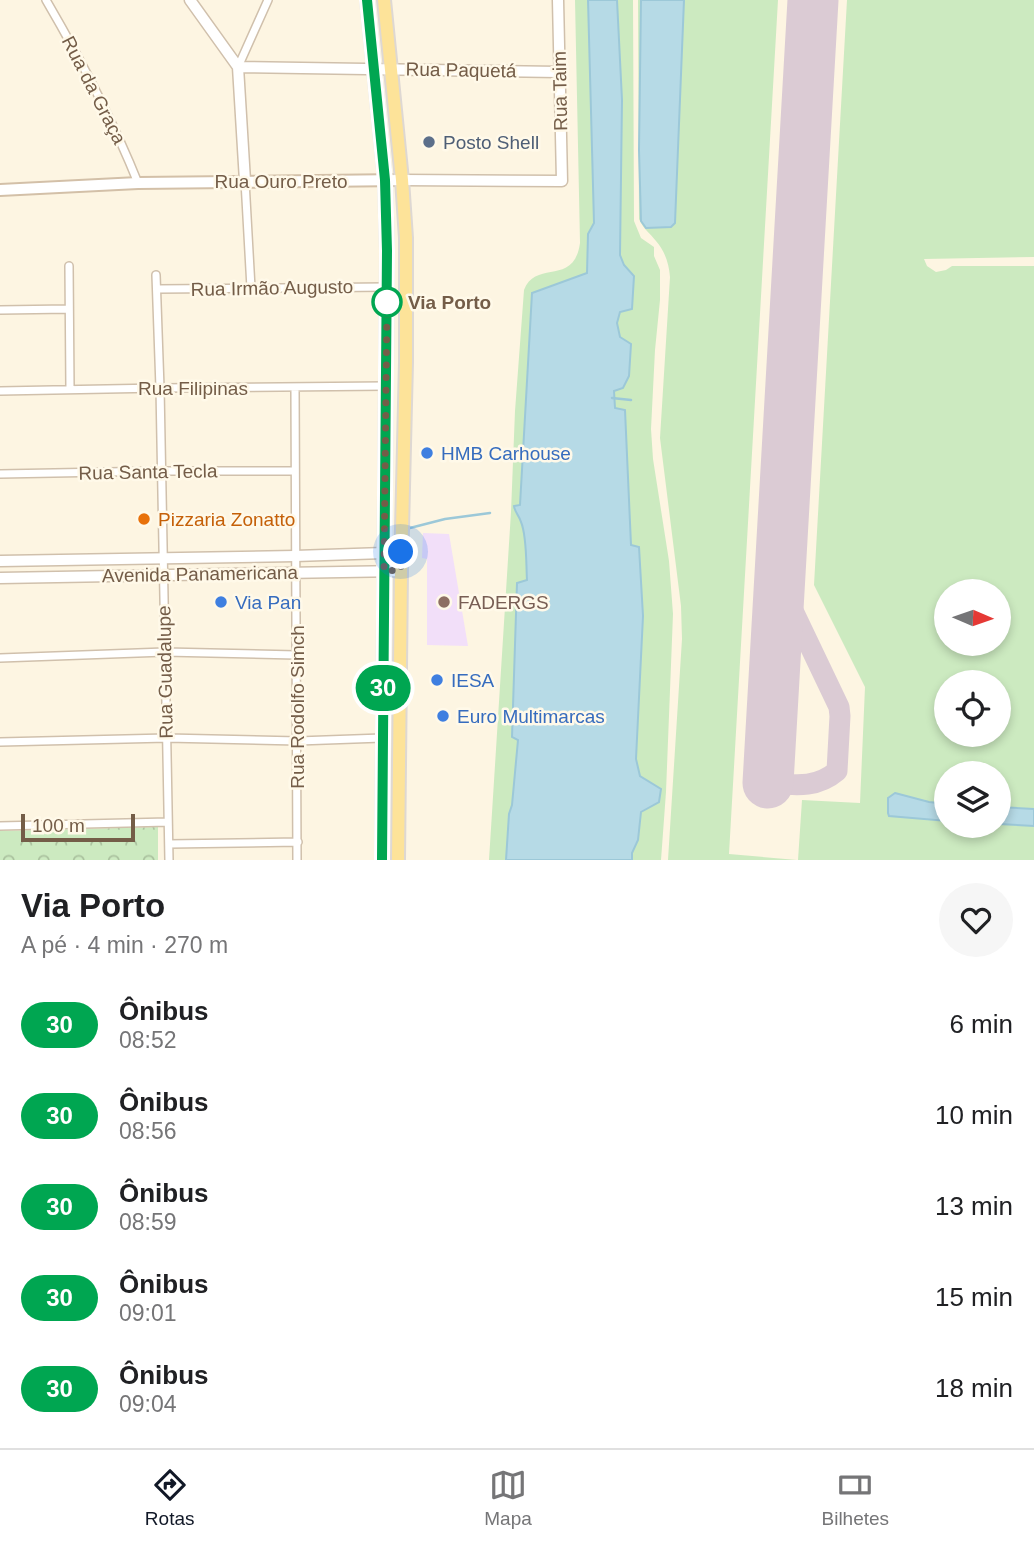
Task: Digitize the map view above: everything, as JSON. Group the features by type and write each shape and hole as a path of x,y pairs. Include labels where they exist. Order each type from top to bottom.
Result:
{"main road":[{"path":"367,0 385,180 387,287 382,860"},
{"path":"384,0 406,238 398,860"},
{"name":"Rua Ouro Preto","path":"0,190 138,183 402,180"}],"street":[{"name":"Rua da Graça","path":"46,0 105,106 138,183"},
{"path":"190,0 238,67"},
{"path":"251,288 238,67 268,0"},
{"name":"Rua Taim","path":"558,0 562,181"},
{"name":"Rua Paquetá","path":"238,67 559,72"},
{"name":"Rua Ouro Preto","path":"402,180 562,181"},
{"path":"69,267 70,389"},
{"name":"Rua Guadalupe","path":"156,275 169,860"},
{"name":"Rua Irmão Augusto","path":"157,289 387,287"},
{"path":"0,310 69,309"},
{"name":"Rua Filipinas","path":"0,391 386,386"},
{"name":"Rua Rodolfo Simch","path":"295,387 298,860"},
{"name":"Rua Santa Tecla","path":"0,474 295,471"},
{"name":"Avenida Panamericana","path":"0,561 384,553"},
{"name":"Avenida Panamericana","path":"0,578 401,570"},
{"path":"0,658 165,652 296,655"},
{"path":"0,742 167,738 298,741 382,738"},
{"path":"0,826 168,822"},
{"path":"169,844 298,842"}],"shaded area":[{"name":"FADERGS","path":"423,533 449,534 468,646 427,645 427,559 422,558"}],"green space":[{"path":"575,0 633,0 634,221 641,238 654,247 654,256 660,270 651,429 669,561 673,614 661,860 489,860 524,290 537,276 570,265 580,243"},
{"path":"638,0 778,0 729,854 797,860 668,860 682,639 681,606 660,438 670,277 662,249 639,219"},
{"path":"847,0 1034,0 1034,257 924,259 927,266 936,272 952,266 1034,266 1034,860 798,860 802,800 860,803 865,687 814,585"},
{"path":"158,827 158,860 0,860 0,831"}],"water":[{"path":"588,0 617,0 622,100 620,255 624,265 634,276 632,309 620,312 617,323 620,337 631,344 629,376 623,388 614,391 615,408 625,410 631,545 639,547 643,616 636,759 640,776 661,789 659,802 641,812 638,840 632,860 506,860 518,740 512,737 517,583 527,580 524,535 514,506 520,505 532,293 587,273 588,234 594,223"},
{"path":"641,0 684,0 675,223 671,227 646,228 641,221"},
{"path":"895,793 934,803 934,820 889,816 888,798"},
{"path":"1011,808 1034,809 1034,826 1011,825"}],"waterway":[{"path":"612,398 631,400"},
{"path":"410,528 445,519 490,513"}],"taxiway":[{"path":"768,783 813,783 837,771 839,707 786,596 782,578 785,498"}],"runway":[{"path":"768,783 813,0"}],"bus line":[{"name":"30","path":"367,0 385,180 387,251 382,860"}],"place":[{"name":"Posto Shell","path":"429,142"},
{"name":"Via Porto","path":"387,302"},
{"name":"HMB Carhouse","path":"427,453"},
{"name":"Pizzaria Zonatto","path":"144,519"},
{"name":"Via Pan","path":"221,602"},
{"name":"FADERGS","path":"444,602"},
{"name":"IESA","path":"437,680"},
{"name":"Euro Multimarcas","path":"443,716"}],"route":[{"path":"387,302 384,571 401,570 401,552"}]}
